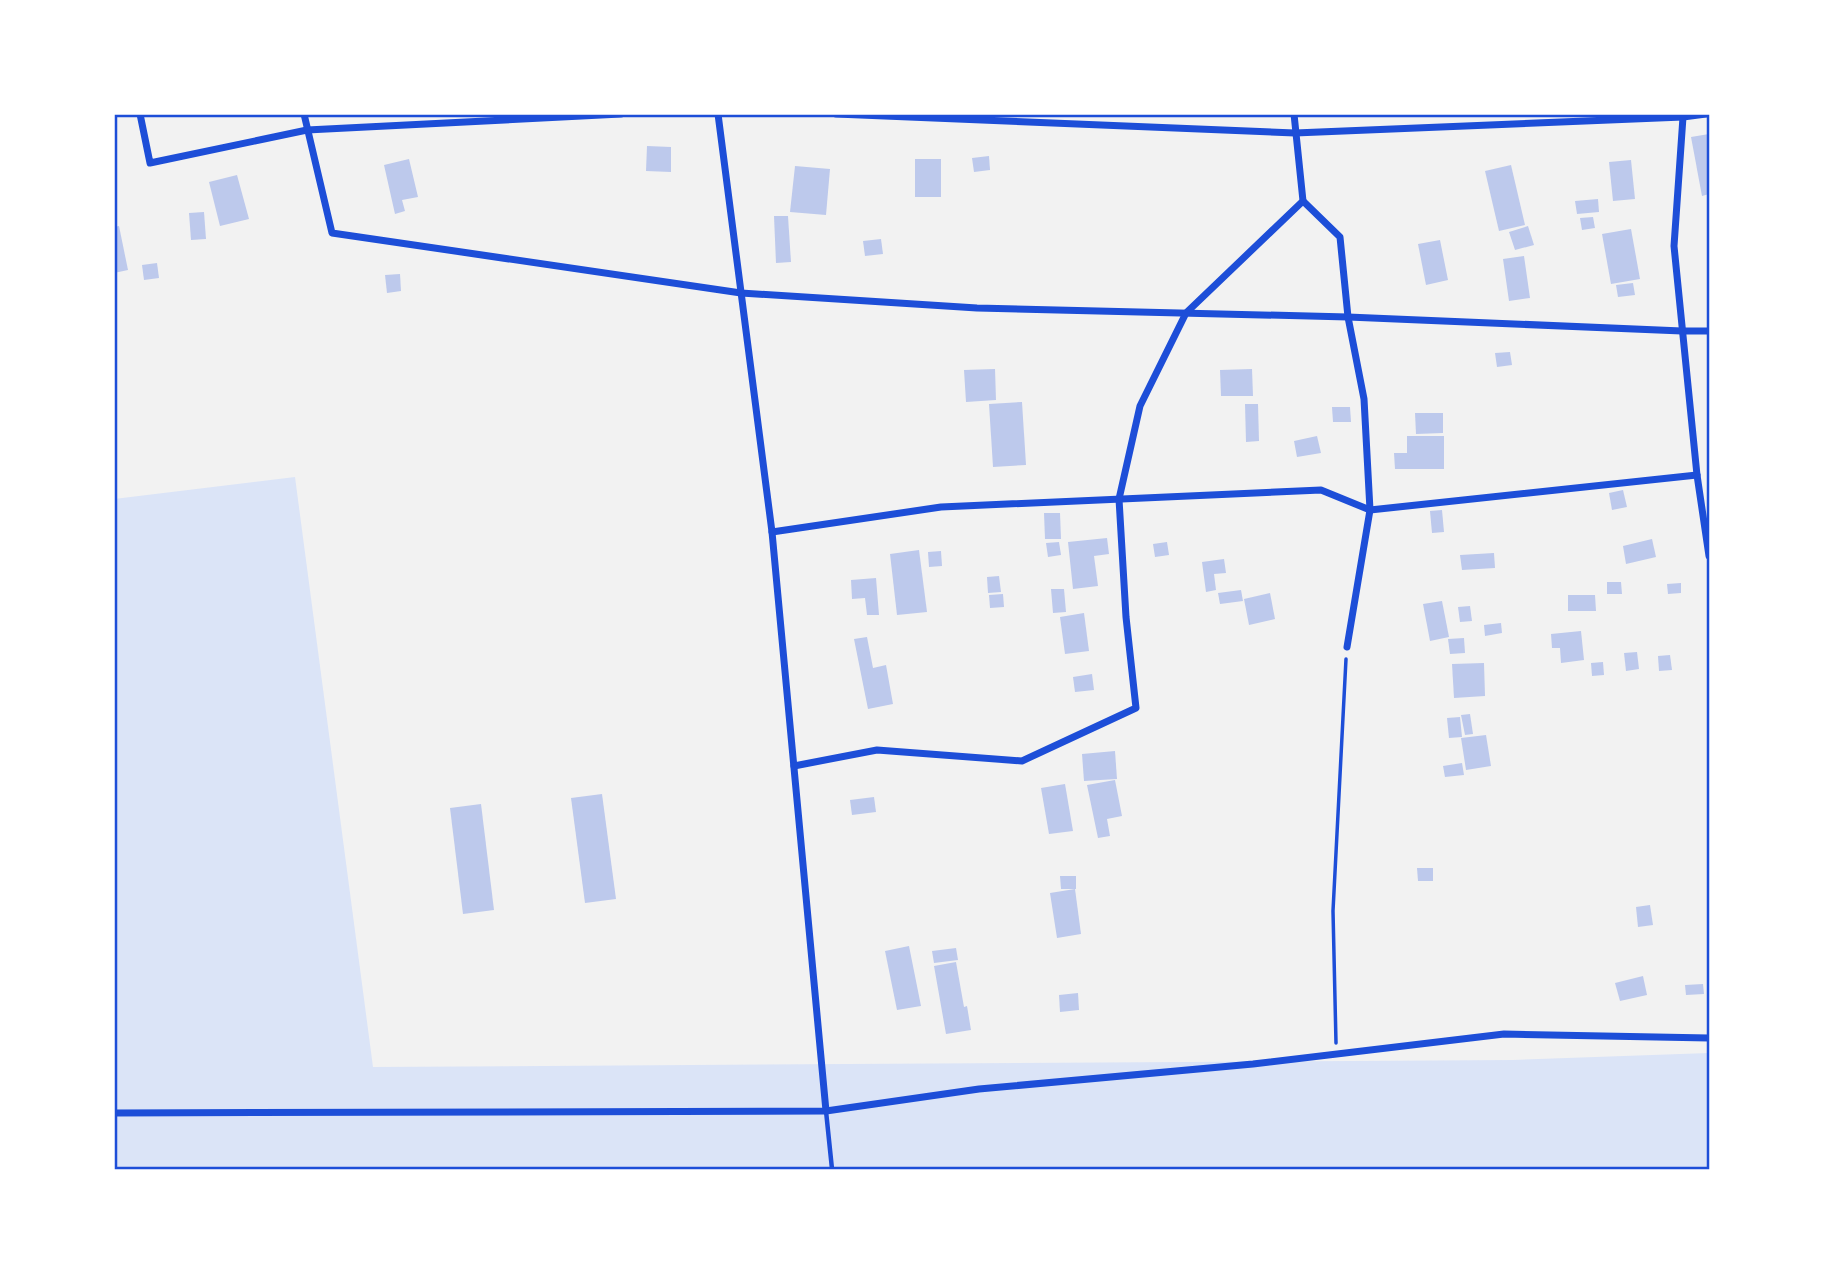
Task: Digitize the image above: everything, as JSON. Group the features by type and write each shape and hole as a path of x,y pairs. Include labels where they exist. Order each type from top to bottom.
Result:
{"street":[{"path":"140,114 150,163 307,130 621,114"},
{"path":"304,114 332,233 741,293 977,308 1348,317 1709,331"},
{"path":"718,114 772,532 826,1111"},
{"path":"836,114 1295,133 1706,114"},
{"path":"1294,114 1303,201 1340,237 1348,317 1364,399 1370,510 1347,646"},
{"path":"1683,117 1674,246 1697,475 1709,556"},
{"path":"793,766 877,751 1022,761 1136,708 1126,617 1119,499 1140,406 1186,313 1303,201"},
{"path":"772,532 941,507 1321,490 1370,510 1697,475"},
{"path":"1700,497 1709,495"},
{"path":"114,1113 826,1111 979,1089 1239,1066 1504,1034 1709,1038"}],"lane":[{"path":"826,1111 832,1169"}],"path":[{"path":"1336,1054 1333,911 1347,646"}],"shaded area":[{"path":"295,477 373,1067 1513,1060 1709,1053 1709,1169 114,1169 114,499"}],"building":[{"path":"1709,134 1709,194 1702,196 1691,137"},
{"path":"647,146 671,147 671,172 646,171"},
{"path":"989,156 990,170 974,172 972,158"},
{"path":"409,159 418,197 402,200 405,211 395,214 384,165"},
{"path":"915,159 941,159 941,197 915,197"},
{"path":"1631,160 1635,199 1613,201 1609,162"},
{"path":"1511,165 1525,225 1499,231 1485,171"},
{"path":"795,166 830,169 826,215 790,212"},
{"path":"237,175 249,219 220,226 209,182"},
{"path":"1598,199 1599,212 1577,214 1575,201"},
{"path":"204,212 206,239 191,240 189,213"},
{"path":"774,216 788,216 791,262 776,263"},
{"path":"1593,217 1595,228 1582,230 1580,218"},
{"path":"119,226 128,270 114,273 114,227"},
{"path":"1528,226 1534,245 1515,250 1509,232"},
{"path":"1631,229 1640,279 1611,284 1602,234"},
{"path":"881,239 883,254 865,256 863,241"},
{"path":"1440,240 1448,280 1426,285 1418,244"},
{"path":"1524,256 1530,298 1509,301 1503,259"},
{"path":"157,263 159,278 144,280 142,265"},
{"path":"400,274 401,291 387,293 385,275"},
{"path":"1633,283 1635,295 1618,297 1616,285"},
{"path":"1510,352 1512,365 1497,367 1495,353"},
{"path":"995,369 996,400 966,402 964,370"},
{"path":"1252,369 1253,396 1221,396 1220,370"},
{"path":"1022,402 1026,465 993,467 989,404"},
{"path":"1245,404 1258,404 1259,441 1246,442"},
{"path":"1332,407 1350,407 1351,422 1333,422"},
{"path":"1415,413 1443,413 1443,433 1416,434"},
{"path":"1317,436 1321,453 1297,457 1294,441"},
{"path":"1407,436 1444,436 1444,469 1395,469 1394,453 1407,453"},
{"path":"1623,490 1627,507 1612,510 1609,493"},
{"path":"1442,510 1444,532 1432,533 1430,511"},
{"path":"1044,513 1060,513 1061,539 1045,539"},
{"path":"1107,538 1109,554 1094,556 1098,586 1073,589 1068,542"},
{"path":"1652,539 1656,557 1626,564 1623,546"},
{"path":"1059,542 1061,555 1048,557 1046,543"},
{"path":"1167,542 1169,555 1155,557 1153,544"},
{"path":"919,550 927,612 897,615 890,554"},
{"path":"941,551 942,566 929,567 928,552"},
{"path":"1494,553 1495,568 1462,570 1460,555"},
{"path":"1224,559 1226,573 1214,574 1216,590 1206,592 1202,562"},
{"path":"999,576 1001,592 988,593 987,577"},
{"path":"876,578 879,615 867,615 865,598 852,599 851,580"},
{"path":"1607,582 1621,582 1622,594 1607,594"},
{"path":"1681,583 1681,593 1668,594 1667,584"},
{"path":"1051,589 1064,589 1066,612 1053,613"},
{"path":"1241,590 1243,601 1220,604 1218,593"},
{"path":"1270,593 1275,619 1249,625 1244,599"},
{"path":"1003,594 1004,607 990,608 989,595"},
{"path":"1568,595 1595,595 1596,611 1568,611"},
{"path":"1442,601 1449,637 1430,641 1423,604"},
{"path":"1470,606 1472,621 1460,622 1458,607"},
{"path":"1084,613 1089,651 1065,654 1060,617"},
{"path":"1501,623 1502,633 1485,636 1484,625"},
{"path":"1581,631 1584,660 1561,663 1560,648 1552,648 1551,634"},
{"path":"867,637 873,668 886,665 893,704 868,709 854,639"},
{"path":"1464,638 1465,653 1450,654 1448,639"},
{"path":"1637,652 1639,669 1626,671 1624,653"},
{"path":"1670,655 1672,670 1659,671 1658,656"},
{"path":"1603,662 1604,675 1592,676 1591,663"},
{"path":"1484,663 1485,696 1454,698 1452,664"},
{"path":"1092,674 1094,690 1075,692 1073,677"},
{"path":"1470,714 1473,734 1465,735 1461,715"},
{"path":"1460,717 1462,737 1449,738 1447,718"},
{"path":"1486,735 1491,766 1466,770 1461,738"},
{"path":"1115,751 1117,779 1084,781 1082,754"},
{"path":"1462,763 1464,775 1445,777 1443,766"},
{"path":"1115,780 1122,816 1107,819 1110,836 1098,838 1087,785"},
{"path":"1065,784 1073,831 1049,834 1041,788"},
{"path":"602,794 616,899 585,903 571,798"},
{"path":"874,797 876,812 852,815 850,800"},
{"path":"481,804 494,910 463,914 450,808"},
{"path":"1417,868 1433,868 1433,881 1418,881"},
{"path":"1060,876 1076,876 1076,889 1061,889"},
{"path":"1075,889 1081,934 1057,938 1050,893"},
{"path":"1650,905 1653,925 1638,927 1636,907"},
{"path":"909,946 921,1006 897,1010 885,951"},
{"path":"956,948 958,960 934,963 932,951"},
{"path":"956,962 971,1030 946,1034 934,966"},
{"path":"1643,976 1647,995 1620,1001 1615,983"},
{"path":"1703,984 1704,994 1686,995 1685,985"},
{"path":"1078,993 1079,1010 1060,1012 1059,995"}]}
